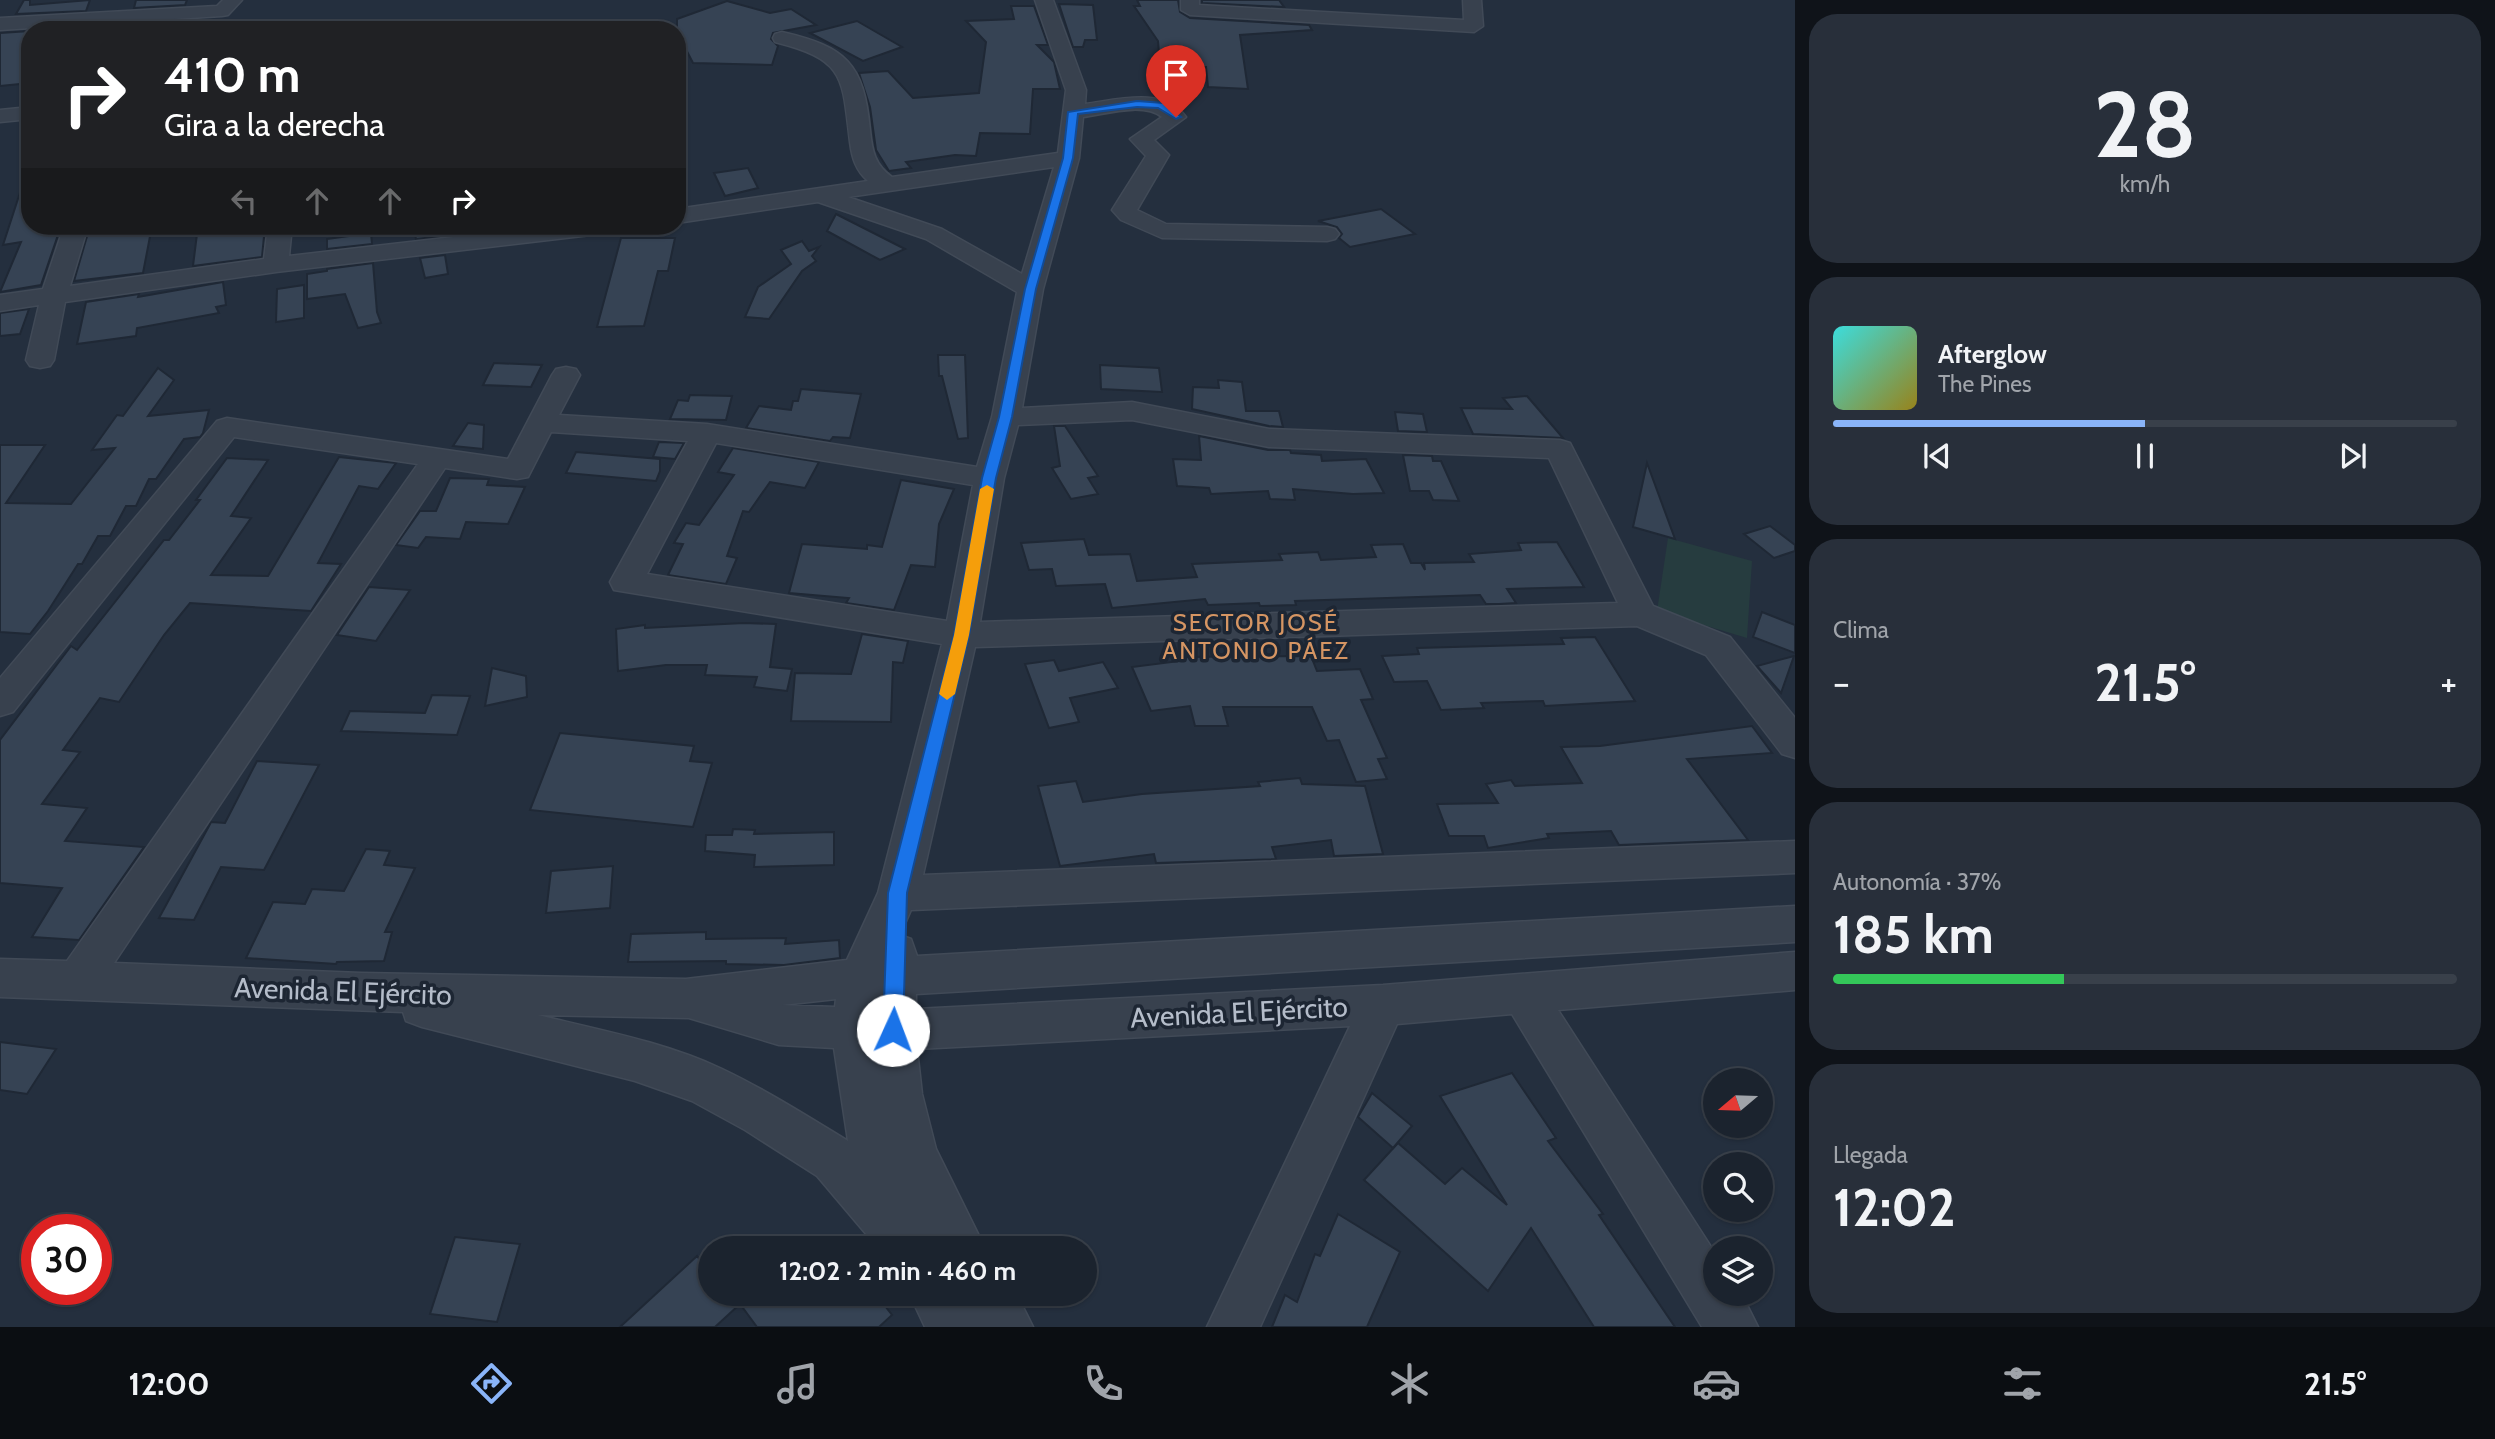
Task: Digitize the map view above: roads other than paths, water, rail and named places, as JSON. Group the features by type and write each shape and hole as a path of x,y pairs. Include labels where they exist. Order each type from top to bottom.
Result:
{"street":[{"path":"908,1236 876,1161 862,1094 874,1030 877,977 961,635 989,478 1006,417 1030,289 1068,158 1076,90 1044,0"},
{"path":"1190,0 1190,10 1475,26 1472,0"},
{"path":"67,21 224,14"},
{"path":"0,24 21,23"},
{"path":"782,38 812,44 838,60 851,79 857,98 861,150 869,170 889,186"},
{"path":"1073,112 1137,104 1160,105 1176,117 1140,139 1158,155 1124,210 1162,231 1327,234"},
{"path":"0,116 21,114"},
{"path":"686,215 1068,158"},
{"path":"821,196 934,234 1030,289"},
{"path":"40,360 54,295 73,235"},
{"path":"276,265 279,235"},
{"path":"0,303 496,235"},
{"path":"0,703 226,427 517,470 566,374"},
{"path":"1006,417 1132,411 1269,438 1560,449 1640,614"},
{"path":"541,423 707,433 989,478"},
{"path":"707,433 626,582 961,635 1640,614 1718,646 1795,744"},
{"path":"77,982 437,458"},
{"path":"898,893 1795,857"},
{"name":"Avenida El Ejército","path":"0,978 361,992 686,999 801,983 877,977 1795,924"},
{"name":"Avenida El Ejército","path":"686,999 779,1025 874,1030 1383,1005 1795,971"},
{"path":"361,992 635,1060 705,1084 761,1114 834,1159 868,1196 897,1236"},
{"path":"1524,995 1732,1327"},
{"path":"1233,1327 1383,1005"},
{"path":"874,1030 919,1168 953,1236"},
{"path":"942,1306 953,1327"},
{"path":"995,1306 1007,1327"}],"district":[{"name":"SECTOR JOSÉ ANTONIO PÁEZ","path":"1256,637"}]}
